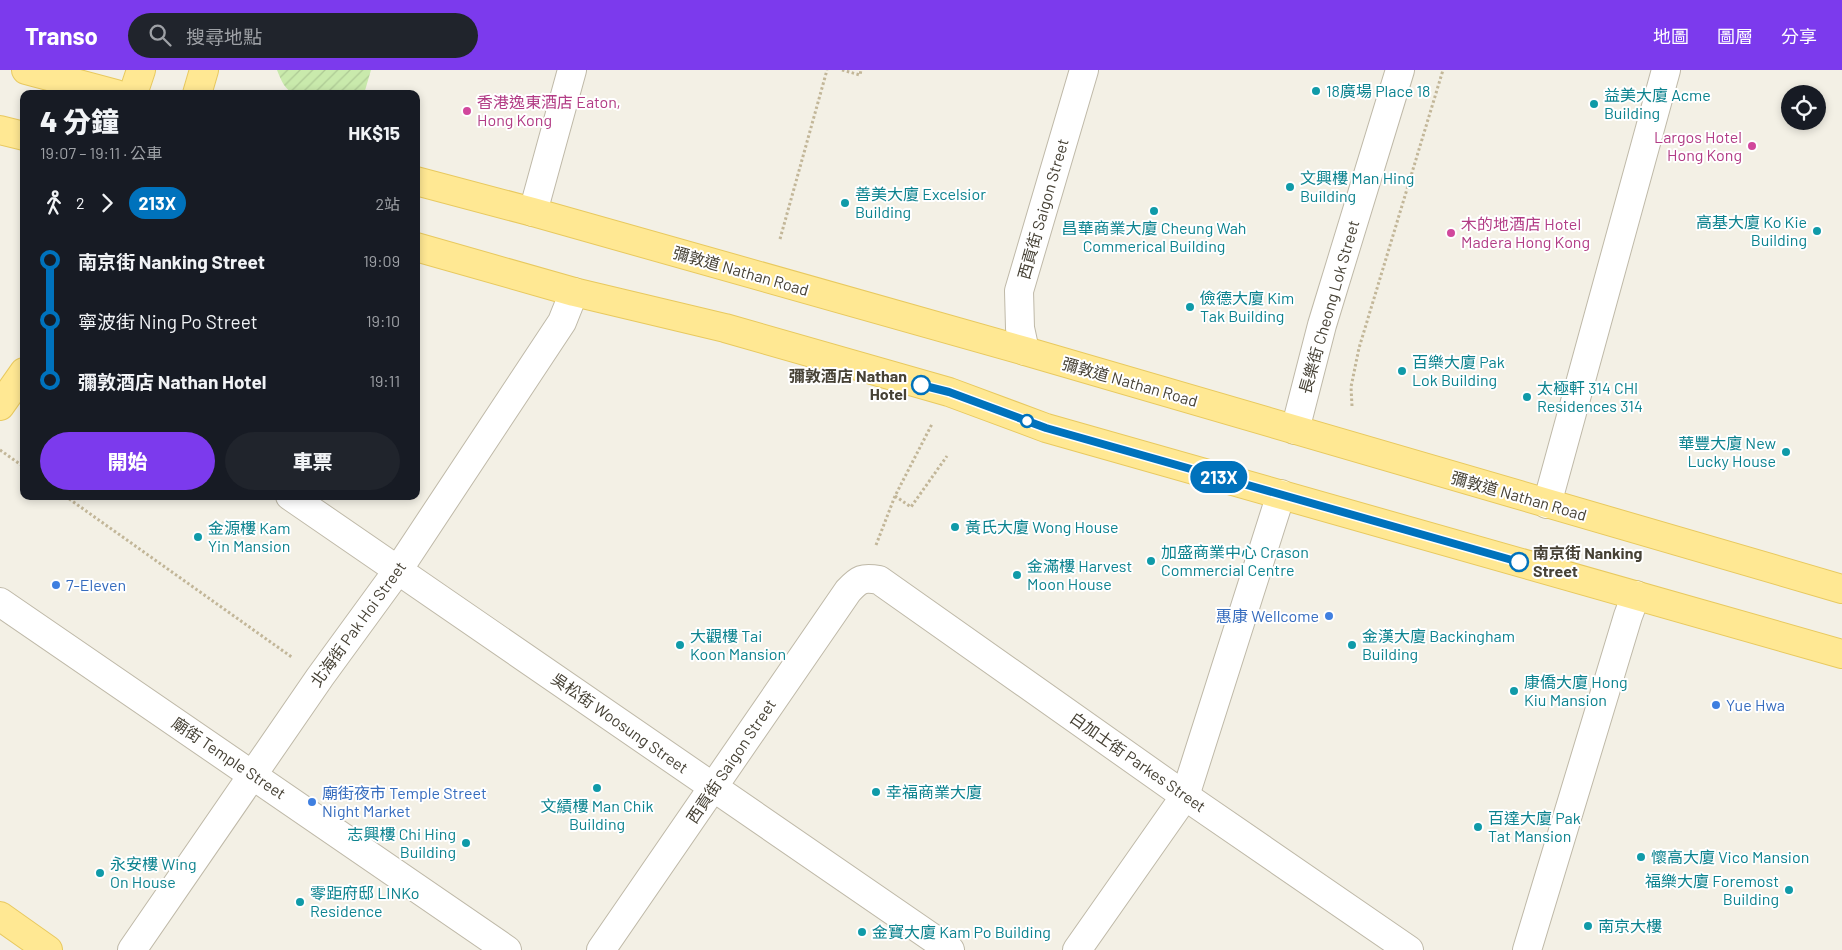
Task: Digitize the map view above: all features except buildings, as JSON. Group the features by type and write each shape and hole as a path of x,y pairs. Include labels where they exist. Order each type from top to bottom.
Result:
{"main road":[{"path":"26,70 101,90"},
{"path":"134,90 140,70"},
{"path":"198,90 204,70"},
{"path":"0,130 20,135"},
{"name":"彌敦道 Nathan Road","path":"420,182 533,212 1025,351 1842,590"},
{"path":"420,248 574,292 725,328 949,392 1046,428 1842,654"},
{"path":"0,406 20,378"},
{"path":"0,916 48,950"}],"street":[{"path":"533,212 572,70"},
{"name":"西貢街 Saigon Street","path":"1025,351 1020,328 1020,291 1084,70"},
{"name":"長樂街 Cheong Lok Street","path":"1295,430 1322,325 1400,70"},
{"path":"1548,504 1666,70"},
{"name":"北海街 Pak Hoi Street","path":"132,950 252,774 398,570 562,322 574,292"},
{"path":"1077,950 1185,796 1281,494"},
{"name":"吳松街 Woosung Street","path":"296,500 950,950"},
{"name":"西貢街 Saigon Street","path":"601,950 848,591 856,583 866,578"},
{"name":"白加士街 Parkes Street","path":"866,578 879,580 1185,796 1409,950"},
{"path":"1527,950 1625,625 1636,595"},
{"name":"廟街 Temple Street","path":"0,602 507,950"}],"path":[{"path":"780,239 827,70"},
{"path":"842,70 860,75 861,70"},
{"path":"1352,406 1351,386 1359,348 1443,70"},
{"path":"874,552 895,496 932,424"},
{"path":"0,450 20,464"},
{"path":"895,496 911,507 947,456"},
{"path":"71,500 294,658"}],"green space":[{"path":"277,70 371,70 365,90 288,90"}],"bus line":[{"name":"213X","path":"921,385 949,392 1046,428 1519,562"}],"place":[{"name":"18廣場 Place 18","path":"1316,91"},
{"name":"益美大廈 Acme Building","path":"1594,104"},
{"name":"香港逸東酒店 Eaton, Hong Kong","path":"467,111"},
{"name":"Largos Hotel Hong Kong","path":"1752,146"},
{"name":"文興樓 Man Hing Building","path":"1290,187"},
{"name":"善美大廈 Excelsior Building","path":"845,203"},
{"name":"昌華商業大廈 Cheung Wah Commerical Building","path":"1154,211"},
{"name":"高基大廈 Ko Kie Building","path":"1817,231"},
{"name":"木的地酒店 Hotel Madera Hong Kong","path":"1451,233"},
{"name":"儉德大廈 Kim Tak Building","path":"1190,307"},
{"name":"百樂大廈 Pak Lok Building","path":"1402,371"},
{"name":"彌敦酒店 Nathan Hotel","path":"921,385"},
{"name":"太極軒 314 CHI Residences 314","path":"1527,397"},
{"name":"華豐大廈 New Lucky House","path":"1786,452"},
{"name":"黃氏大廈 Wong House","path":"955,527"},
{"name":"金源樓 Kam Yin Mansion","path":"198,537"},
{"name":"加盛商業中心 Crason Commercial Centre","path":"1151,561"},
{"name":"南京街 Nanking Street","path":"1519,562"},
{"name":"金滿樓 Harvest Moon House","path":"1017,575"},
{"name":"7-Eleven","path":"56,585"},
{"name":"惠康 Wellcome","path":"1329,616"},
{"name":"大觀樓 Tai Koon Mansion","path":"680,645"},
{"name":"金漢大廈 Backingham Building","path":"1352,645"},
{"name":"康僑大廈 Hong Kiu Mansion","path":"1514,691"},
{"name":"Yue Hwa","path":"1716,705"},
{"name":"文績樓 Man Chik Building","path":"597,788"},
{"name":"幸福商業大廈","path":"876,792"},
{"name":"廟街夜市 Temple Street Night Market","path":"312,802"},
{"name":"百達大廈 Pak Tat Mansion","path":"1478,827"},
{"name":"志興樓 Chi Hing Building","path":"466,843"},
{"name":"懷高大廈 Vico Mansion","path":"1641,857"},
{"name":"永安樓 Wing On House","path":"100,873"},
{"name":"福樂大廈 Foremost Building","path":"1789,890"},
{"name":"零距府邸 LINKo Residence","path":"300,902"},
{"name":"南京大樓","path":"1588,926"},
{"name":"金寶大廈 Kam Po Building","path":"862,932"}]}
